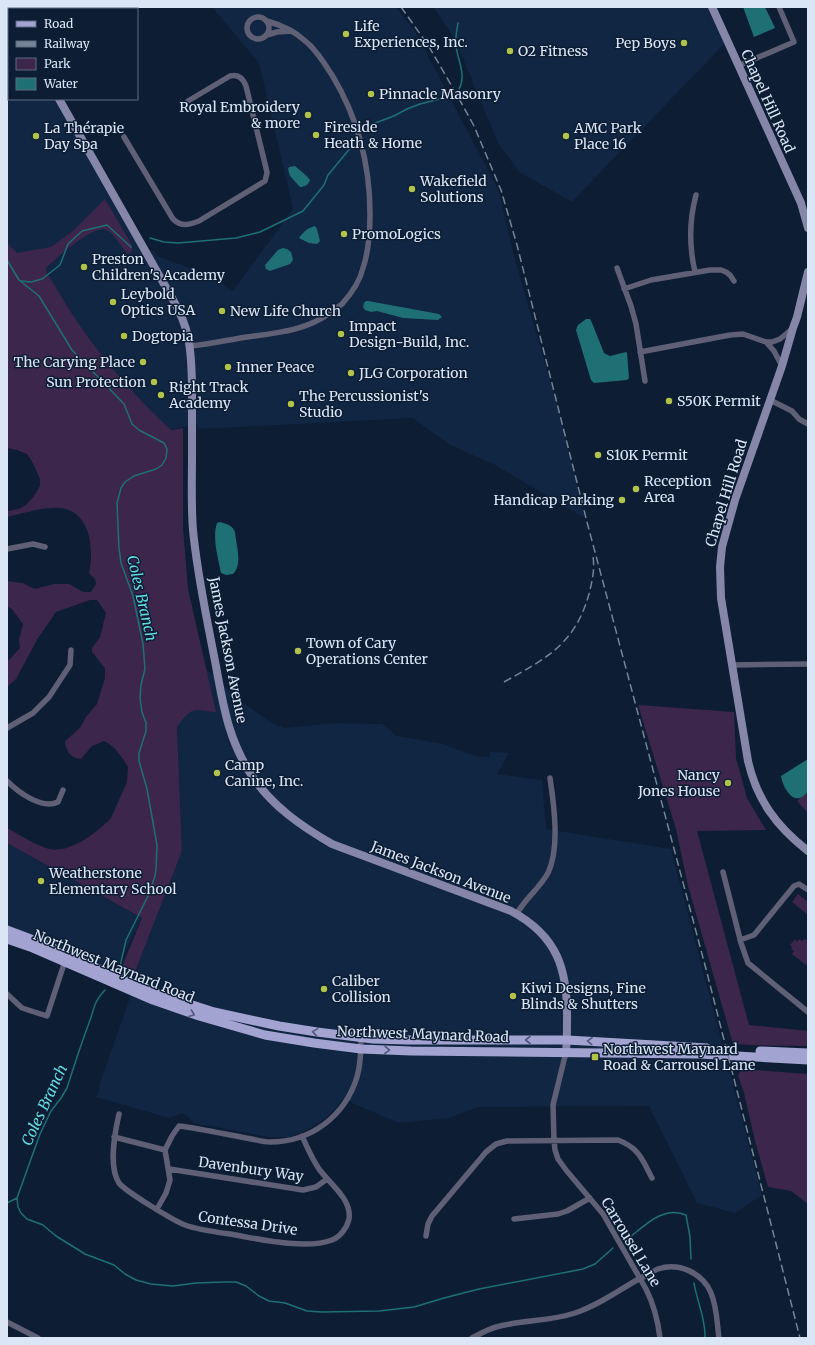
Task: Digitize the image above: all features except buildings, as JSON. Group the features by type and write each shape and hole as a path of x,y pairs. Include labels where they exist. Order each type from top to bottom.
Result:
{"main road":[{"name":"Northwest Maynard Road","path":"7,930 38,942 149,991 220,1013 279,1026 361,1038 407,1040 567,1040 808,1060"},
{"name":"Northwest Maynard Road","path":"7,938 65,961 153,1000 218,1022 265,1035 288,1039 361,1049 411,1051 566,1052 700,1050"},
{"name":"Northwest Maynard Road","path":"747,1054 808,1053"}],"street":[{"name":"Chapel Hill Road","path":"712,7 801,204 808,228"},
{"path":"738,66 794,42 779,7"},
{"path":"190,346 294,330 319,321 341,305 357,282 363,268 369,237 370,200 367,168 359,136 346,100 329,70 314,49 292,31 260,17 253,18 248,23 247,30 254,39 261,39 267,35 277,32 292,31"},
{"path":"267,21 269,28 267,35"},
{"path":"124,136 173,219 177,223 185,225 199,221 265,181 267,173 246,86 242,78 230,76 188,101"},
{"name":"James Jackson Avenue","path":"60,100 172,298 182,318 190,346 192,376 193,530 201,590 226,718 233,740 244,762 258,784 282,810 306,829 332,844 484,901 516,914 534,926 547,940 556,954 565,980 567,1001 566,1052"},
{"path":"695,272 690,239 691,221 696,195"},
{"path":"617,268 636,324 645,381"},
{"path":"624,289 651,280 695,272 721,270 730,275 734,281"},
{"name":"Chapel Hill Road","path":"808,272 797,317 782,366 738,493 722,547 720,567 721,598 752,778 759,795 782,829 808,851"},
{"path":"640,352 730,335 743,334 766,342 772,342 780,339 793,328"},
{"path":"766,342 774,351 782,366"},
{"path":"770,400 792,411 799,419 808,424"},
{"path":"7,549 33,544 45,547"},
{"path":"7,728 33,713 49,697 70,665 71,650"},
{"path":"733,665 808,664"},
{"path":"516,914 539,886 552,864 555,842 553,798 550,778"},
{"path":"7,781 24,794 44,804 55,804 58,802 63,790"},
{"path":"723,872 740,940 748,962 808,1012"},
{"path":"740,940 754,935 794,886 799,884 808,890"},
{"path":"7,994 22,1008 47,1016 65,961"},
{"path":"156,1209 169,1187 169,1169 165,1150 179,1126 268,1142 279,1142 302,1136 315,1130 328,1122 343,1106 352,1089 358,1076 361,1038"},
{"name":"Carrousel Lane","path":"566,1052 553,1105 555,1150 558,1159 566,1170 603,1214 640,1279 653,1304 660,1338"},
{"name":"Contessa Drive","path":"119,1114 113,1148 115,1174 125,1189 175,1221 194,1228 298,1244 334,1239 344,1230 349,1219 346,1203 327,1179 302,1136"},
{"path":"114,1137 165,1150"},
{"path":"426,1236 428,1224 432,1216 492,1147 507,1140 618,1140 633,1148 639,1154 652,1178"},
{"name":"Davenbury Way","path":"169,1169 303,1190 312,1188 327,1179"},
{"path":"514,1219 558,1214 567,1211 590,1198"},
{"path":"472,1338 498,1326 554,1319 578,1312 598,1303 658,1269 669,1267 681,1267 696,1274 708,1286 713,1297 719,1338"},
{"path":"7,1322 38,1338"}],"shaded area":[{"path":"212,7 396,7 416,33 499,191 513,252 559,412 585,518 495,465 450,445 413,418 199,429 198,425 160,431 7,264 7,17 8,100 56,100 143,247 154,251 157,256 215,277 232,292 293,209 259,63"},
{"path":"433,7 712,7 727,41 572,202 519,172 498,143 455,39"},
{"path":"175,664 202,665 238,699 270,722 284,728 335,723 382,724 397,736 443,744 475,756 490,757 490,752 509,753 497,774 542,780 546,829 671,849 762,1195 735,1213 697,1203 649,1106 478,1107 449,1118 399,1123 352,1103 344,1098 325,1119 307,1130 289,1137 269,1137 193,1123 189,1117 182,1113 169,1118 96,1097 129,1000 133,977 182,851"},
{"name":"Weatherstone Elementary School","path":"7,843 142,918 116,970 114,971 7,925"}],"green space":[{"path":"105,199 132,245 132,251 128,254 110,232 101,229 86,236 68,248 46,268 47,273 83,331 123,381 171,430 183,428 183,528 188,589 216,712 194,710 186,716 177,727 182,851 133,977 120,971 142,918 7,843 7,828 49,849 57,850 83,841 111,818 127,782 128,767 118,752 108,743 104,741 92,746 81,759 71,756 65,741 80,728 86,717 97,704 105,678 105,668 92,652 92,648 100,637 106,613 97,600 90,600 56,612 38,638 16,679 7,687 7,662 20,648 19,640 23,624 12,609 7,606 7,581 22,583 35,589 54,584 69,584 83,592 91,592 96,584 95,579 89,573 91,551 87,529 82,520 75,513 65,509 48,508 7,517 7,511 19,509 26,505 34,496 40,486 40,479 27,454 7,448 7,243 17,253 51,247 73,231"},
{"path":"638,705 734,712 736,758 747,798 766,830 697,831 749,1025 808,1031 808,1046 733,1044 688,886 676,829"},
{"path":"808,792 808,813 797,801"},
{"path":"798,894 808,902 808,915 792,902"},
{"path":"795,939 797,942 799,939 802,941 805,939 808,941 808,963 806,965 792,954 794,951 791,949 792,947 790,945"},
{"path":"741,1069 808,1074 808,1204 791,1191 768,1187 755,1141 744,1093 738,1076"}],"water":[{"path":"743,7 765,7 775,28 754,37"},
{"path":"295,166 310,180 305,186 300,187 290,176 288,169 289,167"},
{"path":"315,226 320,241 317,244 309,243 299,238 306,230"},
{"path":"283,248 291,252 293,260 290,264 270,271 266,269 265,265 278,250"},
{"path":"366,301 439,314 442,317 438,320 403,318 377,311 371,312 365,310 363,307"},
{"path":"586,319 590,319 604,353 610,356 627,353 629,378 627,380 594,383 591,380 576,330 578,325"},
{"path":"220,522 231,526 235,532 238,565 233,574 226,575 221,573 215,535 217,523"},
{"path":"808,759 808,792 801,798 793,797 787,791 781,776"}],"waterway":[{"path":"458,23 456,42 462,73 459,89"},
{"path":"370,125 420,104 447,97 452,93"},
{"path":"150,238 164,242 178,243 236,238 260,232 303,211 324,185 328,175 352,146"},
{"path":"21,281 31,282 42,279 60,265 68,244 82,231 107,225 131,247"},
{"name":"Coles Branch","path":"7,260 19,280 39,296 72,350 124,404 132,424 139,430 164,443 167,449 166,458 162,465 156,469 134,476 125,482 121,488 117,503 121,563 133,596 143,644 145,669 141,685 140,698 142,712 146,723 146,731 139,753 139,761 147,789 157,845 155,876 148,896 126,940 119,971"},
{"path":"105,990 98,998 95,1005 67,1088 51,1111 40,1134 17,1198 18,1207 27,1219 43,1225 56,1236 85,1254 114,1265 125,1274 136,1280 151,1284 173,1286 196,1283 236,1282 246,1286 259,1296 269,1301 285,1303 307,1311 379,1311 414,1307 479,1289 583,1269 595,1264 613,1248"},
{"name":"Coles Branch","path":"7,1203 17,1198"},
{"path":"629,1238 655,1218 662,1215 670,1213 686,1215 690,1237 691,1259"},
{"path":"694,1283 703,1317 705,1338"}],"railway":[{"path":"401,7 428,45 474,126 501,190 517,245 587,522 706,969 800,1338"},
{"path":"504,682 546,657 557,648 576,625 589,594 594,562 593,557"}],"place":[{"name":"Life Experiences, Inc.","path":"346,34"},
{"name":"Pep Boys","path":"684,43"},
{"name":"O2 Fitness","path":"510,51"},
{"name":"Pinnacle Masonry","path":"371,94"},
{"name":"Royal Embroidery & more","path":"308,115"},
{"name":"Fireside Heath & Home","path":"316,135"},
{"name":"La Thérapie Day Spa","path":"36,136"},
{"name":"AMC Park Place 16","path":"566,136"},
{"name":"Wakefield Solutions","path":"412,189"},
{"name":"PromoLogics","path":"344,234"},
{"name":"Preston Children's Academy","path":"84,267"},
{"name":"Leybold Optics USA","path":"113,302"},
{"name":"New Life Church","path":"222,311"},
{"name":"Impact Design-Build, Inc.","path":"341,334"},
{"name":"Dogtopia","path":"124,336"},
{"name":"The Carying Place","path":"143,362"},
{"name":"Inner Peace","path":"228,367"},
{"name":"JLG Corporation","path":"351,373"},
{"name":"Sun Protection","path":"154,382"},
{"name":"Right Track Academy","path":"161,395"},
{"name":"S50K Permit","path":"669,401"},
{"name":"The Percussionist's Studio","path":"291,404"},
{"name":"S10K Permit","path":"598,455"},
{"name":"Reception Area","path":"636,489"},
{"name":"Handicap Parking","path":"622,500"},
{"name":"Town of Cary Operations Center","path":"298,651"},
{"name":"Camp Canine, Inc.","path":"217,773"},
{"name":"Nancy Jones House","path":"728,783"},
{"name":"Weatherstone Elementary School","path":"41,881"},
{"name":"Caliber Collision","path":"324,989"},
{"name":"Kiwi Designs, Fine Blinds & Shutters","path":"513,996"},
{"name":"Northwest Maynard Road & Carrousel Lane","path":"595,1057"}]}
